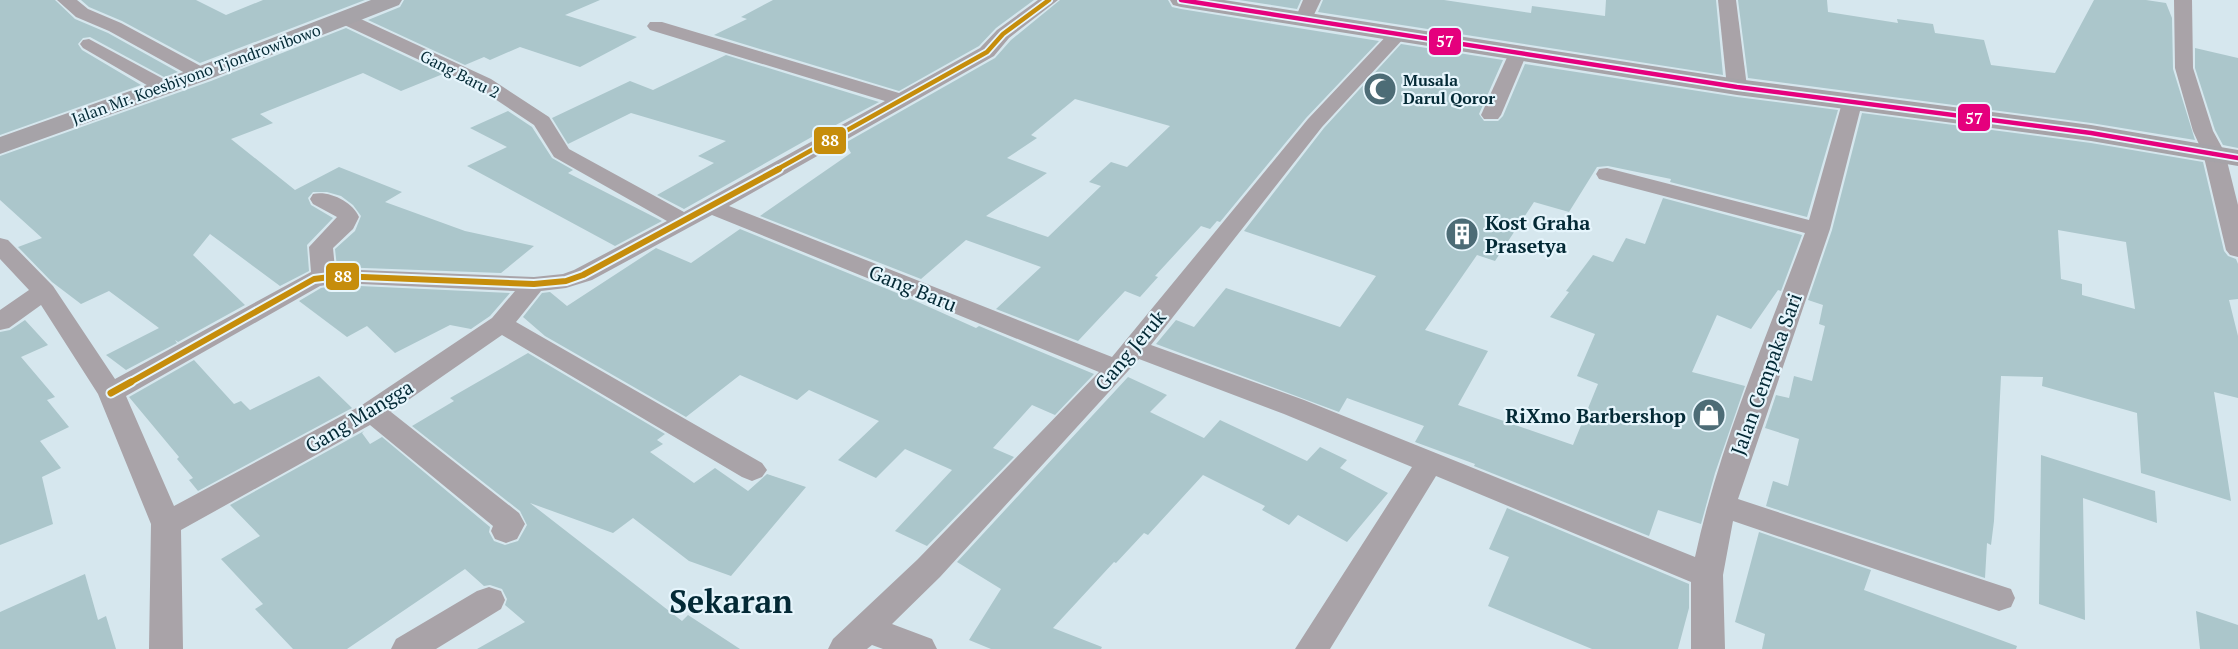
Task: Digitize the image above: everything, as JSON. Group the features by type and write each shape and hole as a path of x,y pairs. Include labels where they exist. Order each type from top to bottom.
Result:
{"main road":[{"name":"Jalan Mr. Koesbiyono Tjondrowibowo","path":"0,146 201,74 392,0"},
{"path":"1181,0 1308,10 1398,34 1737,87 2091,133 2238,158"}],"street":[{"path":"66,0 82,13 115,27 201,74"},
{"path":"111,393 314,279 324,277 534,284 583,276 987,52 1003,34 1049,0"},
{"path":"1727,0 1737,87"},
{"path":"2183,0 2184,68 2203,131 2214,153 2238,250"},
{"name":"Gang Baru 2","path":"344,18 484,83 542,121 561,153 684,221"},
{"path":"657,26 901,100"},
{"name":"Gang Jeruk","path":"856,639 929,568 1125,358 1315,123 1398,34"},
{"path":"89,44 164,87"},
{"path":"1491,116 1518,53"},
{"name":"Jalan Cempaka Sari","path":"1708,649 1707,575 1721,505 1818,229 1852,103"},
{"path":"1607,174 1818,229"},
{"path":"321,199 346,212 348,217 345,224 321,247 324,277"},
{"name":"Gang Baru","path":"711,207 1125,358 1294,407 1707,575"},
{"path":"0,245 44,291 111,393 166,524 166,649"},
{"name":"Gang Mangga","path":"166,524 372,412 501,324 534,284"},
{"path":"0,322 44,291"},
{"path":"501,324 752,470"},
{"path":"372,412 508,521 510,524 506,531"},
{"path":"1312,649 1430,462"},
{"path":"1721,505 1999,598"},
{"path":"408,649 489,600"},
{"path":"856,639 920,649"}],"building":[{"path":"0,0 55,0 75,19 108,33 178,72 164,77 90,37 83,38 78,44 82,50 141,85 0,135"},
{"path":"81,0 196,0 226,15 263,0 365,0 200,63 122,21 89,7"},
{"path":"404,0 600,0 565,15 637,37 580,67 520,47 490,60 484,57 465,65 368,20 400,7"},
{"path":"773,0 1034,0 996,28 979,46 899,91 714,35 747,19 741,17"},
{"path":"1060,0 1168,0 1172,7 1181,9 1379,41 1306,118 1220,222 1217,221 1210,229 1201,226 1155,276 1158,277 1140,297 1125,291 1078,341 996,309 1041,267 966,240 921,279 760,216 851,153 845,143 995,58 1011,40","holes":["1075,99 1170,126 1127,167 1111,162 1089,182 1101,186 1048,237 986,216 1047,173 1007,158 1037,138 1031,135"]},
{"path":"1239,0 1301,0 1297,9"},
{"path":"1323,0 1444,0 1531,13 1532,6 1605,16 1606,0 1716,0 1723,75 1318,12"},
{"path":"1738,0 1827,0 1828,12 1898,23 1897,19 1933,24 1935,33 1984,40 1991,65 2055,73 2094,0 2146,0 2166,3 2172,18 2173,69 2195,140 2091,123 1748,78"},
{"path":"346,28 443,74 401,91 363,73 260,114 273,123 231,139 295,190 339,167 402,192 385,202 465,231 534,246 501,273 337,267 335,249 355,231 361,216 353,205 341,196 327,192 313,192 308,198 311,205 333,218 307,245 309,271 280,286 210,234 193,255 245,305 178,342 175,340 177,343 126,370 106,355 159,328 109,291 81,304 52,282 18,247 42,238 0,200 0,156 211,81"},
{"path":"1401,44 1503,60 1479,114 1484,121 1498,121 1503,116 1525,64 1737,97 1838,110 1807,217 1670,182 1671,179 1608,166 1597,167 1569,212 1534,202 1495,261 1477,255 1425,330 1488,351 1458,405 1573,445 1598,384 1577,376 1595,334 1550,317 1593,255 1613,262 1626,238 1645,244 1663,198 1802,235 1781,291 1778,290 1751,329 1717,315 1692,372 1745,386 1715,473 1701,524 1658,510 1649,536 1474,466 1475,464 1415,442 1424,426 1347,398 1339,412 1156,344 1176,320 1194,327 1226,288 1340,327 1376,276 1244,231 1324,128"},
{"path":"2195,48 2238,58 2238,148 2223,145 2215,130 2195,68"},
{"path":"726,55 879,102 833,125 684,209 657,195 714,163 698,156 726,141 631,113 568,144 552,118 630,81 653,90"},
{"path":"508,111 532,127 552,158 573,170 568,173 662,221 615,246 467,166 507,147 470,128"},
{"path":"1862,113 2091,143 2203,162 2224,251 2228,256 2236,259 2238,264 2238,299 2229,300 2238,336 2238,398 2214,392 2231,501 2141,473 2137,413 2042,386 2043,377 2001,376 1994,521 1991,545 1987,543 1985,578 1766,506 1773,481 1788,486 1799,439 1765,428 1776,395 1789,398 1794,376 1812,381 1825,326 1819,324 1823,305 1808,300 1832,230","holes":["2058,230 2126,242 2135,309 2082,295 2082,284 2061,279"]},
{"path":"740,229 976,328 979,326 1094,374 1055,415 1032,405 993,448 1014,457 927,546 895,531 952,470 905,449 876,478 838,460 879,421 809,390 797,400 740,375 686,417 545,336 523,317 542,293 550,292 567,306 656,248 691,263"},
{"path":"338,285 510,293 490,316 471,329 450,325 395,353 367,326 347,337 299,301 321,288"},
{"path":"25,320 48,345 21,357 55,397 47,400 69,427 40,441 61,468 42,477 53,524 0,545 0,332 10,330"},
{"path":"528,353 665,434 657,440 663,444 650,452 694,483 715,468 748,491 767,474 806,487 731,576 689,561 633,518 613,533 530,503 682,621 688,615 740,649 477,649 525,622 505,605 507,599 502,589 490,585 484,586 465,569 347,649 293,649 255,609 263,604 221,559 260,536 230,505 364,431 362,433 370,444 382,437 490,527 489,532 494,541 505,545 518,541 527,525 520,511 412,426 454,401 450,398"},
{"path":"194,360 234,404 241,401 250,410 319,376 352,408 198,491 189,480 193,478 177,459 179,457 129,397"},
{"path":"1128,377 1167,395 1150,412 1204,438 1220,420 1307,461 1320,447 1347,460 1340,468 1388,493 1347,542 1298,515 1289,525 1262,510 1265,506 1203,475 1148,535 1144,533 1116,563 1114,562 1053,628 1102,647 1101,649 991,649 969,640 1001,589 957,562"},
{"path":"2041,455 2155,491 2157,523 2083,498 2085,620 2039,604"},
{"path":"1507,508 1689,584 1689,608 1678,649 1592,649 1488,606 1509,557 1489,549"},
{"path":"1759,532 1871,570 1864,590 2017,646 2016,649 1762,649 1765,634 1735,622"},
{"path":"85,574 98,620 106,616 116,649 0,649 0,612"},
{"path":"2196,611 2238,625 2238,649 2200,649"}],"transit line":[{"name":"88","path":"111,393 314,279 338,276 534,284 566,281 583,275 711,207 987,52 1003,34 1049,0"},
{"name":"57","path":"1181,0 1737,87 2091,133 2238,158"}],"place":[{"name":"Musala Darul Qoror","path":"1380,89"},
{"name":"Kost Graha Prasetya","path":"1462,234"},
{"name":"RiXmo Barbershop","path":"1709,415"}],"district":[{"name":"Sekaran","path":"731,601"}]}
